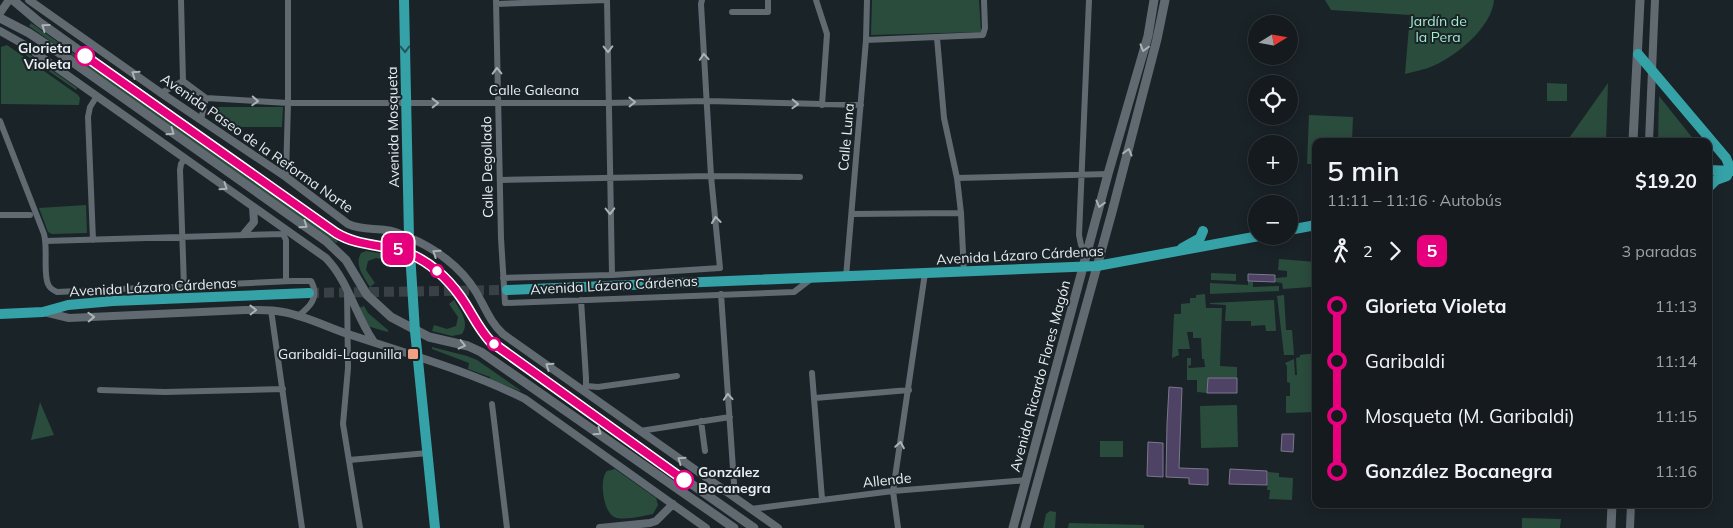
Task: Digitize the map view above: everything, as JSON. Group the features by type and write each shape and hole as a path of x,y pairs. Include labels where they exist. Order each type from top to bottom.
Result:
{"main road":[{"name":"Avenida Paseo de la Reforma Norte","path":"13,0 54,33 336,233 348,240 396,249 428,264 452,285 482,332 498,348 754,528"},
{"name":"Avenida Mosqueta","path":"404,0 410,254 415,331 436,528"},
{"name":"Avenida Ricardo Flores Magón","path":"1013,528 1108,174 1148,36 1154,0"},
{"name":"Avenida Ricardo Flores Magón","path":"1025,528 1097,266 1157,39 1165,0"},
{"path":"1633,138 1640,0"},
{"path":"0,18 67,58 326,241 346,260 360,285 379,307 400,323 415,331 444,341 468,346 496,360 734,528"},
{"path":"1638,54 1709,138"},
{"path":"1712,142 1726,158 1731,171"},
{"path":"1712,170 1731,171"},
{"path":"1712,185 1716,180 1727,176 1731,171"},
{"path":"1298,228 1312,226"},
{"path":"1172,253 1200,238 1203,231"},
{"name":"Avenida Lázaro Cárdenas","path":"507,290 1084,267 1248,238"},
{"name":"Avenida Lázaro Cárdenas","path":"0,314 43,312 68,305 114,301 308,293"},
{"path":"1611,528 1612,508"}],"street":[{"path":"0,13 9,0"},
{"name":"Avenida Paseo de la Reforma Norte","path":"30,0 161,93 286,177 348,224 356,228 387,230 409,237 436,252 468,280 492,323 503,334 584,388 640,431 778,528"},
{"path":"181,0 183,81"},
{"path":"286,177 288,0"},
{"path":"496,2 606,0 612,274"},
{"path":"732,12 768,12 768,0"},
{"path":"816,0 827,34 822,105"},
{"name":"Calle Luna","path":"846,277 861,106 867,0"},
{"path":"866,40 983,35 985,28 984,0"},
{"path":"1087,253 1081,245 1079,235 1080,175 1089,0"},
{"path":"1649,138 1655,0"},
{"path":"503,278 720,268 711,176 701,1"},
{"name":"Calle Degollado","path":"496,2 505,303"},
{"path":"0,31 23,44 185,158 284,232 326,258 337,270 365,328 374,342"},
{"path":"937,38 944,118 957,178 964,272"},
{"path":"161,93 183,81"},
{"path":"183,81 206,98 201,120"},
{"path":"93,240 88,117 90,107 97,96"},
{"name":"Calle Galeana","path":"206,98 288,103 707,101 861,106"},
{"path":"0,121 46,242 47,283 52,289 58,292 311,281 313,284 313,301 298,316"},
{"path":"184,286 180,170 185,158"},
{"path":"957,178 1108,174"},
{"path":"501,180 711,176 800,177"},
{"path":"244,234 254,222 253,207"},
{"path":"852,214 961,213"},
{"path":"0,215 30,215"},
{"path":"46,242 284,232"},
{"path":"284,232 286,240 286,281"},
{"path":"898,528 893,491 925,273"},
{"name":"Avenida Lázaro Cárdenas","path":"505,303 794,292 811,279"},
{"path":"347,290 348,368 343,416 360,528"},
{"path":"721,294 735,498"},
{"path":"581,300 584,388 676,376"},
{"path":"271,310 302,528"},
{"path":"43,312 69,318 271,310 298,316 347,334 418,356 510,391 525,399 706,528"},
{"path":"812,373 822,499"},
{"path":"100,390 165,392 283,390"},
{"path":"815,398 909,390"},
{"path":"492,404 507,528"},
{"path":"640,431 730,417"},
{"path":"701,421 705,450"},
{"path":"349,460 428,453"},
{"name":"Allende","path":"751,509 893,491 1027,480"},
{"path":"600,528 650,523 656,521 673,504"},
{"path":"1630,528 1631,508"}],"green space":[{"path":"872,0 979,0 981,32 871,35"},
{"name":"Jardín de la Pera","path":"1325,0 1494,0 1492,11 1470,41 1449,58 1438,64 1405,74 1410,15 1331,10"},
{"path":"31,23 338,241 336,243 29,26"},
{"path":"7,45 78,95 80,98 79,105 1,104 1,47"},
{"path":"19,47 77,88 76,90 17,49"},
{"path":"1547,83 1567,84 1567,101 1547,101"},
{"path":"1608,83 1606,138 1569,138"},
{"path":"1659,96 1693,138 1658,138"},
{"path":"217,107 283,107 282,127 230,127 214,115 212,111"},
{"path":"1309,115 1353,117 1352,138 1312,138 1312,164 1307,164"},
{"path":"86,205 87,233 52,234 48,232 39,208"},
{"path":"366,251 391,255 390,261 376,258 368,261 366,270 375,283 370,287 359,266 359,257 361,253"},
{"path":"1279,259 1312,262 1312,299 1311,287 1283,289 1282,283 1275,282 1276,278 1287,277 1287,271 1278,270"},
{"path":"1211,273 1236,274 1236,281 1211,280"},
{"path":"1248,281 1253,282 1253,287 1279,286 1279,291 1210,294 1210,283 1248,285"},
{"path":"1205,294 1206,308 1222,308 1220,366 1237,367 1237,378 1208,378 1207,393 1197,392 1197,380 1187,380 1187,358 1191,358 1189,368 1205,367 1204,359 1202,359 1201,338 1193,338 1193,332 1187,332 1190,349 1178,349 1179,355 1172,358 1174,314 1181,314 1181,304 1190,303 1190,298 1196,298 1196,295"},
{"path":"1284,295 1286,330 1292,330 1294,355 1284,355 1277,296"},
{"path":"454,300 465,321 462,334 452,336 432,331 434,325 447,329 456,326 458,317 449,304"},
{"path":"1274,300 1276,331 1266,331 1265,325 1251,326 1251,321 1225,321 1226,305 1210,304 1210,303"},
{"path":"364,306 368,313 388,332 367,326 359,308"},
{"path":"432,347 477,360 520,391 468,369 469,363 432,349"},
{"path":"1312,354 1312,412 1286,413 1286,396 1290,396 1290,383 1287,382 1287,366 1285,363 1294,359 1295,375 1297,375 1296,358 1300,357 1300,355"},
{"path":"40,402 54,435 31,440"},
{"path":"1237,405 1238,447 1201,448 1200,406"},
{"path":"1100,441 1123,441 1123,457 1100,457"},
{"path":"615,469 656,498 658,505 653,514 633,518 618,518 610,514 603,495 603,481 607,471"},
{"path":"1268,472 1279,473 1279,477 1293,478 1292,500 1269,499 1270,490 1267,490"},
{"path":"1050,511 1056,512 1055,528 1043,528 1046,514"},
{"path":"1522,518 1561,519 1560,528 1522,528"},
{"path":"1069,523 1144,525 1144,528 1068,528"}],"shaded area":[{"path":"1248,274 1275,275 1275,282 1248,281"},
{"path":"1208,378 1237,378 1237,393 1207,393"},
{"path":"1169,387 1182,388 1179,468 1208,469 1208,485 1189,484 1189,478 1166,477"},
{"path":"1282,434 1294,434 1293,452 1281,451"},
{"path":"1148,442 1163,443 1163,477 1147,476"},
{"path":"1230,469 1267,471 1267,485 1229,484"}],"tunnel":[{"path":"309,293 507,290"}],"bus line":[{"name":"5","path":"85,56 336,233 348,240 396,249 420,258 452,285 482,332 498,348 684,480"}],"place":[{"name":"Glorieta Violeta","path":"85,56"},
{"name":"Garibaldi-Lagunilla","path":"413,354"},
{"name":"González Bocanegra","path":"684,480"}]}
